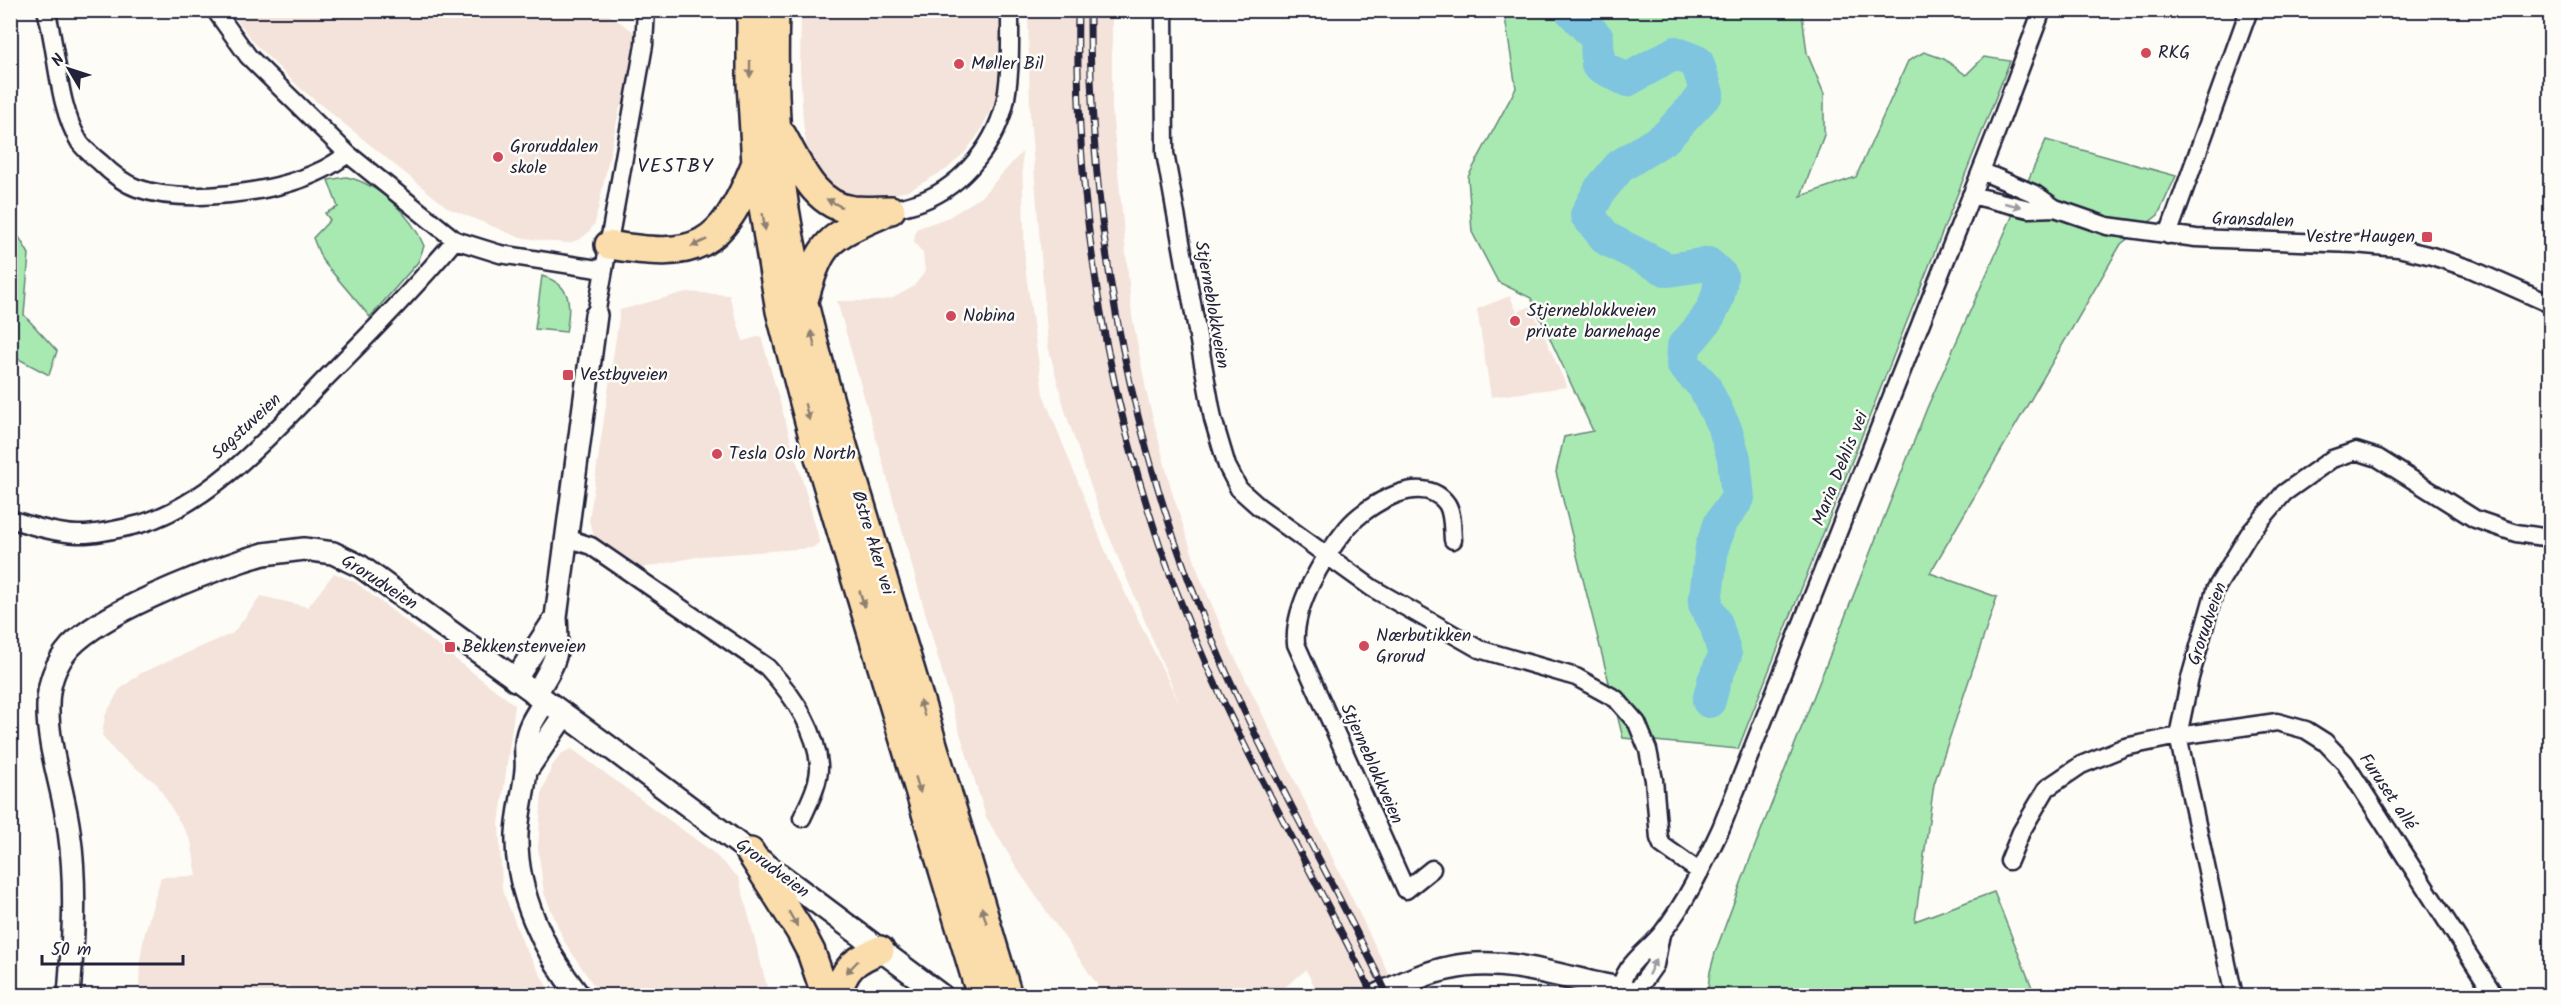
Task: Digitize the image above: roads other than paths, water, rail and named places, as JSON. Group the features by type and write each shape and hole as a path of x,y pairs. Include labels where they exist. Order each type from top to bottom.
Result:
{"highway":[{"name":"Østre Aker vei","path":"751,10 751,83 756,164 772,270 789,349 981,996"},
{"name":"Østre Aker vei","path":"775,10 777,126 785,207 804,301 838,429 1004,983"},
{"path":"777,126 807,180 828,201 852,210 891,210"},
{"path":"607,258 669,252 696,245 708,239 734,212 756,164"},
{"path":"804,301 814,265 830,242 853,226 891,210"},
{"path":"750,852 800,931 811,952 826,996"},
{"path":"837,996 841,981 852,963 880,950"}],"main road":[{"path":"1376,996 1432,972 1452,967 1472,966 1532,968 1620,993"}],"street":[{"path":"46,10 68,117 81,144 112,173 136,187 176,196 204,197 240,192 288,183 320,171 348,154"},
{"path":"215,10 248,56 348,154 455,240 500,254 607,258"},
{"path":"579,996 549,951 530,908 523,884 517,837 520,801 526,771 527,734 555,660 558,645 556,617 596,315 645,45 646,10"},
{"path":"891,210 923,201 950,186 963,174 986,145 1005,99 1010,10"},
{"name":"Stjerneblokkveien","path":"1164,10 1165,153 1213,419 1227,465 1239,489 1327,558 1372,588 1479,649 1576,677 1616,699 1637,723 1648,750 1654,780 1659,838 1662,844 1700,872"},
{"name":"Maria Dehlis vei","path":"1620,993 1638,955 1661,934 1700,872 1732,800 1981,171 2042,10"},
{"path":"2168,235 2249,10"},
{"name":"Gransdalen","path":"1981,171 2035,194 2055,208 2107,226 2225,240 2354,244 2398,248 2454,263 2550,304"},
{"name":"Gransdalen","path":"1971,195 2029,209 2055,208"},
{"name":"Sagstuveien","path":"10,519 78,534 140,524 179,507 212,485 245,458 411,290 455,240"},
{"name":"Grorudveien","path":"2234,996 2178,736 2190,678 2215,591 2249,534 2284,493 2332,459 2356,451 2378,458 2475,519 2516,532 2550,538"},
{"path":"1327,558 1348,527 1368,508 1393,494 1418,489 1434,492 1446,503 1451,515 1453,540"},
{"path":"567,538 591,546 767,667 783,684 798,707 808,729 819,766 813,793 802,818"},
{"name":"Grorudveien","path":"69,996 74,930 73,869 68,822 49,733 48,704 51,679 58,664 69,649 90,630 126,609 222,568 264,554 304,549 318,550 347,558 360,566 942,996"},
{"name":"Stjerneblokkveien","path":"1327,558 1306,592 1298,613 1294,629 1296,644 1406,890 1432,869"},
{"path":"515,680 556,617"},
{"path":"526,771 564,715"},
{"name":"Furuset allé","path":"2009,861 2021,832 2047,788 2081,765 2125,747 2178,736 2277,722 2306,730 2325,742 2345,763 2495,996"}],"waterway":[{"path":"1571,10 1597,38 1598,65 1627,80 1675,53 1697,62 1707,93 1666,137 1620,166 1600,190 1587,215 1607,239 1668,270 1708,264 1721,276 1718,297 1710,314 1684,346 1683,364 1704,386 1725,429 1734,458 1738,498 1721,522 1712,547 1705,604 1716,624 1725,655 1714,681 1709,701"}],"railway":[{"path":"1078,10 1079,95 1084,179 1093,263 1107,346 1125,429 1148,510 1176,590 1227,710 1373,996"},
{"path":"1090,10 1097,177 1107,259 1121,341 1139,422 1162,501 1189,580 1239,701 1388,996"}],"place":[{"name":"RKG","path":"2146,53"},
{"name":"Møller Bil","path":"959,64"},
{"name":"Groruddalen skole","path":"498,157"},
{"name":"Vestre Haugen","path":"2427,237"},
{"name":"Nobina","path":"951,316"},
{"name":"Stjerneblokkveien private barnehage","path":"1515,321"},
{"name":"Vestbyveien","path":"568,375"},
{"name":"Tesla Oslo North","path":"717,454"},
{"name":"Nærbutikken Grorud","path":"1364,646"},
{"name":"Bekkenstenveien","path":"450,647"}],"district":[{"name":"VESTBY","path":"676,167"}]}
